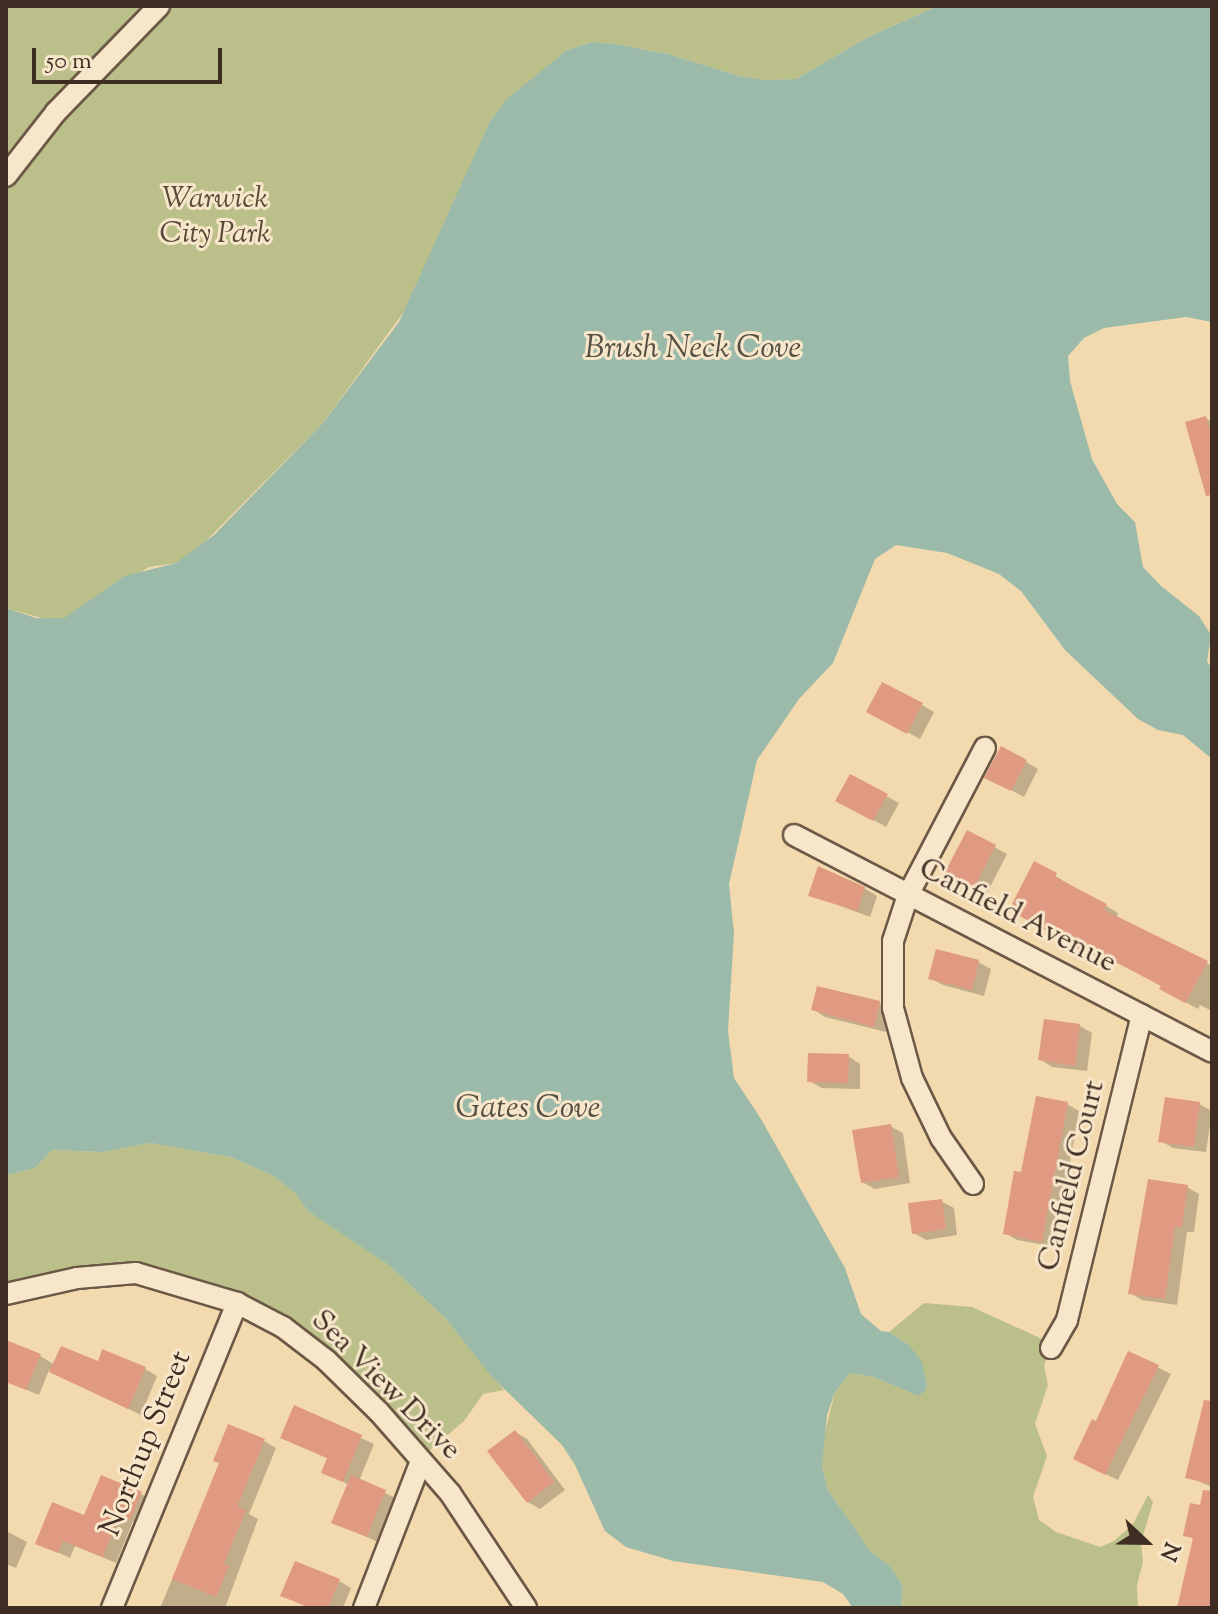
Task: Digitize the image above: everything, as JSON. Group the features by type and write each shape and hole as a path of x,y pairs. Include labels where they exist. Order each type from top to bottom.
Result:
{"street":[{"path":"6,176 56,112 159,6"},
{"path":"973,1184 941,1138 912,1078 893,1008 893,941 908,895 985,748"},
{"name":"Canfield Avenue","path":"794,835 1212,1052"},
{"name":"Canfield Court","path":"1051,1348 1067,1320 1142,1015"},
{"name":"Sea View Drive","path":"6,1294 77,1278 136,1273 237,1303 283,1327 326,1360 450,1493 526,1608"},
{"name":"Northup Street","path":"112,1608 237,1303"},
{"path":"364,1608 421,1461"}],"green space":[{"name":"Warwick City Park","path":"6,6 938,6 868,37 796,79 765,80 739,76 668,54 616,44 592,42 567,50 507,100 490,121 411,302 322,424 196,551 176,563 149,567 64,618 52,621 6,608"},
{"path":"151,1143 230,1157 272,1175 294,1192 309,1212 390,1266 447,1320 504,1390 483,1394 464,1421 422,1457 286,1328 140,1274 6,1295 6,1175 35,1168 52,1150 102,1152"},
{"path":"924,1303 972,1307 1053,1344 1044,1365 1048,1385 1035,1424 1047,1456 1033,1497 1039,1520 1056,1532 1100,1547 1114,1541 1133,1524 1148,1495 1153,1502 1141,1542 1143,1562 1137,1585 1138,1608 901,1608 903,1586 890,1566 871,1552 828,1490 822,1466 823,1440 835,1392 850,1373 874,1377 918,1396 909,1345 889,1332"}],"water":[{"name":"Brush Neck Cove","path":"938,6 1212,6 1212,322 1186,317 1104,328 1084,338 1068,356 1070,381 1092,459 1117,504 1135,522 1143,567 1161,586 1199,616 1211,635 1207,661 1212,669 1212,759 1183,735 1158,730 1138,719 1065,650 1021,591 999,574 947,553 896,545 875,559 833,663 799,699 757,760 729,884 734,933 728,1031 734,1078 761,1119 845,1268 861,1314 881,1331 889,1332 909,1345 922,1362 927,1384 926,1390 918,1396 874,1377 850,1373 835,1392 827,1415 822,1466 828,1490 871,1552 890,1566 903,1586 901,1608 853,1608 843,1594 823,1582 673,1561 626,1547 605,1531 575,1465 562,1445 492,1377 447,1320 390,1266 309,1212 294,1192 272,1175 230,1157 151,1143 102,1152 52,1150 35,1168 6,1175 6,608 36,618 64,618 125,576 176,563 214,535 322,424 399,322 490,121 506,100 567,50 592,42 616,44 668,54 739,76 765,80 796,79 868,37"}],"building":[{"path":"1206,416 1212,438 1212,495 1206,496 1185,422"},
{"path":"882,682 923,703 907,734 866,712"},
{"path":"1001,746 1027,760 1011,791 984,778"},
{"path":"850,774 888,794 873,821 835,801"},
{"path":"967,830 996,845 974,888 945,872"},
{"path":"1034,861 1057,873 1055,877 1107,904 1104,910 1208,961 1185,1003 1159,989 1161,986 1085,946 1082,951 1009,910"},
{"path":"818,866 865,887 858,911 808,896"},
{"path":"936,949 979,960 972,990 928,979"},
{"path":"817,986 880,1001 874,1027 811,1010"},
{"path":"1044,1019 1080,1024 1075,1066 1038,1060"},
{"path":"808,1053 849,1054 848,1083 807,1082"},
{"path":"1036,1096 1068,1102 1042,1242 1003,1234 1014,1171 1021,1172"},
{"path":"1165,1097 1200,1102 1194,1147 1158,1142"},
{"path":"891,1124 899,1177 861,1183 852,1130"},
{"path":"1148,1179 1188,1185 1182,1227 1175,1226 1165,1299 1128,1294"},
{"path":"942,1199 946,1229 912,1234 908,1203"},
{"path":"6,1340 41,1354 26,1390 6,1382"},
{"path":"61,1346 98,1361 102,1349 146,1367 128,1409 49,1372"},
{"path":"1128,1351 1159,1365 1105,1475 1073,1459 1092,1419 1096,1421"},
{"path":"1204,1400 1212,1401 1212,1484 1185,1478"},
{"path":"294,1405 362,1435 343,1482 321,1473 327,1458 280,1438"},
{"path":"228,1424 265,1439 237,1507 246,1510 224,1564 229,1566 216,1597 172,1579 219,1463 213,1461"},
{"path":"515,1430 554,1482 527,1503 487,1451"},
{"path":"101,1475 142,1492 130,1520 120,1516 103,1557 63,1541 58,1553 35,1544 52,1502 84,1515"},
{"path":"351,1475 386,1490 367,1537 331,1523"},
{"path":"1203,1490 1212,1491 1212,1608 1177,1608 1193,1538 1183,1536 1190,1503 1200,1505"},
{"path":"295,1561 340,1579 328,1608 311,1608 280,1596"}],"water label":[{"name":"Gates Cove","path":"528,1109"}]}
